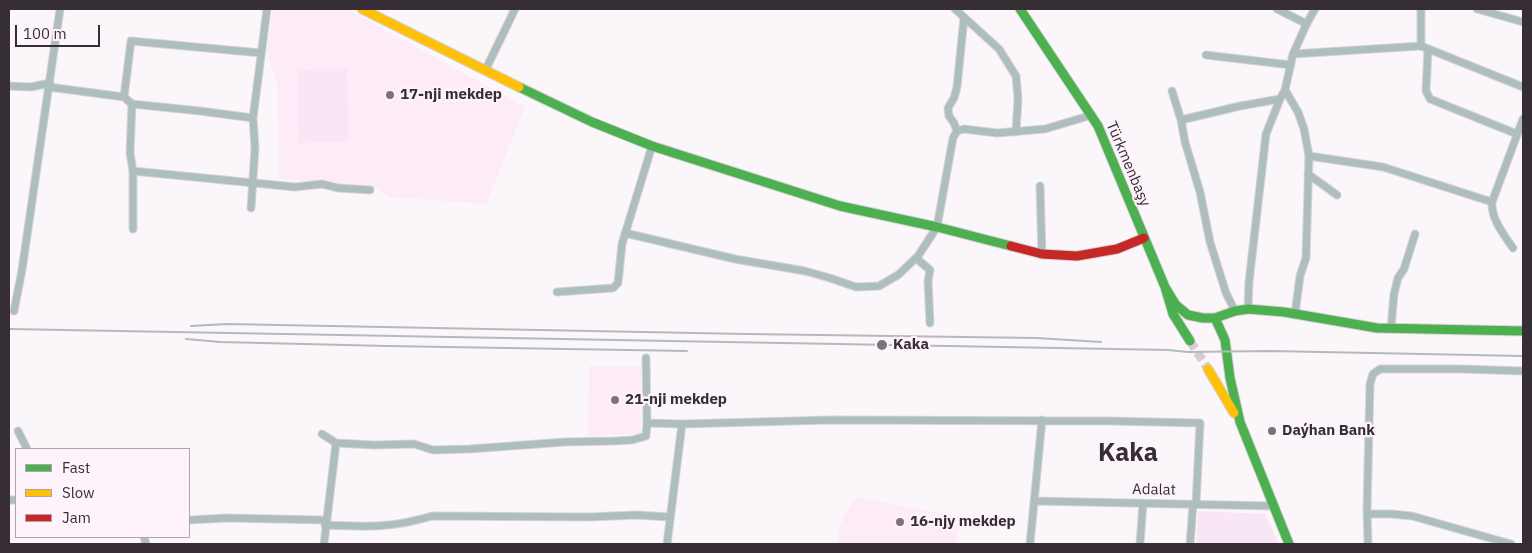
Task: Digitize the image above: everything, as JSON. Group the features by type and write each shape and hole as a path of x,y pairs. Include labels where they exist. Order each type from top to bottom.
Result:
{"street":[{"path":"14,311 22,270 60,9"},
{"path":"251,208 255,148 253,118 266,9"},
{"path":"362,9 484,71 592,122 652,146 840,206 937,227 1042,254 1077,256 1117,249 1144,238"},
{"path":"484,71 516,9"},
{"path":"955,9 999,49 1016,76 1018,99 1016,132"},
{"name":"Türkmenbaşy","path":"1020,9 1098,126 1165,287 1173,314 1190,341"},
{"path":"1277,9 1306,24"},
{"path":"1248,309 1249,282 1266,134 1285,90 1293,54 1306,24 1316,9"},
{"path":"1421,9 1425,47 1426,91 1430,99 1517,134"},
{"path":"1477,9 1523,22"},
{"path":"957,131 949,116 948,108 954,98 957,87 964,18"},
{"path":"124,97 131,41 260,53"},
{"path":"1293,54 1425,47 1523,87"},
{"path":"1206,55 1291,65"},
{"path":"9,86 31,87 49,85 124,97 132,104 253,118"},
{"path":"1285,90 1298,112 1304,129 1309,156 1306,258 1300,276 1295,314"},
{"path":"1172,91 1200,192 1210,242 1226,293 1235,311"},
{"path":"1181,120 1280,99"},
{"path":"132,104 130,153 133,171 133,229"},
{"path":"626,233 735,259 805,272 856,287 879,286 898,275 916,258 937,227 953,138 957,131 964,129 997,133 1045,129 1092,115"},
{"path":"1513,248 1500,229 1491,209 1523,119"},
{"path":"557,292 613,288 618,283 622,244 652,146"},
{"path":"1309,156 1383,167 1492,202"},
{"path":"133,171 252,184 295,187 322,184 338,188 370,190"},
{"path":"1308,174 1337,194"},
{"path":"1040,186 1042,254"},
{"path":"1391,328 1394,294 1398,278 1404,269 1414,234"},
{"path":"916,258 930,270 928,282 930,323"},
{"path":"1165,287 1176,305 1188,315 1204,318 1215,318 1248,309 1295,314 1377,328 1523,331"},
{"path":"1215,318 1225,340 1230,378 1240,422 1289,544"},
{"path":"322,434 336,443 374,445 414,444 433,450 632,440 646,436 646,358"},
{"path":"1208,369 1240,422"},
{"path":"1368,544 1370,384 1373,374 1380,369 1523,371"},
{"path":"647,423 682,424 830,420 1042,420 1200,423 1195,504 1190,544"},
{"path":"1030,544 1042,420"},
{"path":"667,544 682,424"},
{"path":"18,431 26,448"},
{"path":"324,544 336,443"},
{"name":"Adalat","path":"1035,501 1273,506"},
{"path":"1140,544 1143,503"},
{"path":"1368,514 1412,516 1511,544"},
{"path":"190,520 227,518 375,527 416,521 440,515 636,515 670,517"}],"shaded area":[{"name":"17-nji mekdep","path":"273,9 349,10 525,107 486,204 389,197 379,189 279,178 277,83 267,52"},
{"path":"347,68 349,142 299,143 298,70"},
{"name":"21-nji mekdep","path":"589,366 641,366 641,433 588,437"},
{"name":"16-njy mekdep","path":"855,497 960,517 956,544 838,544 839,527"},
{"path":"1198,511 1265,514 1279,544 1196,544"}],"tunnel":[{"path":"1190,341 1208,369"}],"railway":[{"path":"191,326 227,324 1037,338 1101,342"},
{"path":"9,329 1168,350 1188,352 1270,351 1523,356"},
{"path":"186,339 220,342 687,351"}],"traffic: fast":[{"path":"1020,9 1098,126 1165,287 1173,314 1190,341"},
{"path":"519,87 592,122 652,146 840,206 937,227 1011,246"},
{"path":"1165,287 1176,305 1188,315 1203,318 1215,318 1248,309 1284,312 1377,328 1523,331"},
{"path":"1215,318 1225,340 1230,378 1240,422 1289,544"}],"traffic: slow":[{"path":"362,9 519,87"},
{"path":"1208,369 1234,413"}],"traffic: jam":[{"path":"1011,246 1042,254 1077,256 1117,249 1144,238"}],"place":[{"name":"17-nji mekdep","path":"390,95"},
{"name":"Kaka","path":"882,345"},
{"name":"21-nji mekdep","path":"615,400"},
{"name":"Daýhan Bank","path":"1272,431"},
{"name":"16-njy mekdep","path":"900,522"}],"district":[{"name":"Kaka","path":"1128,454"}]}
